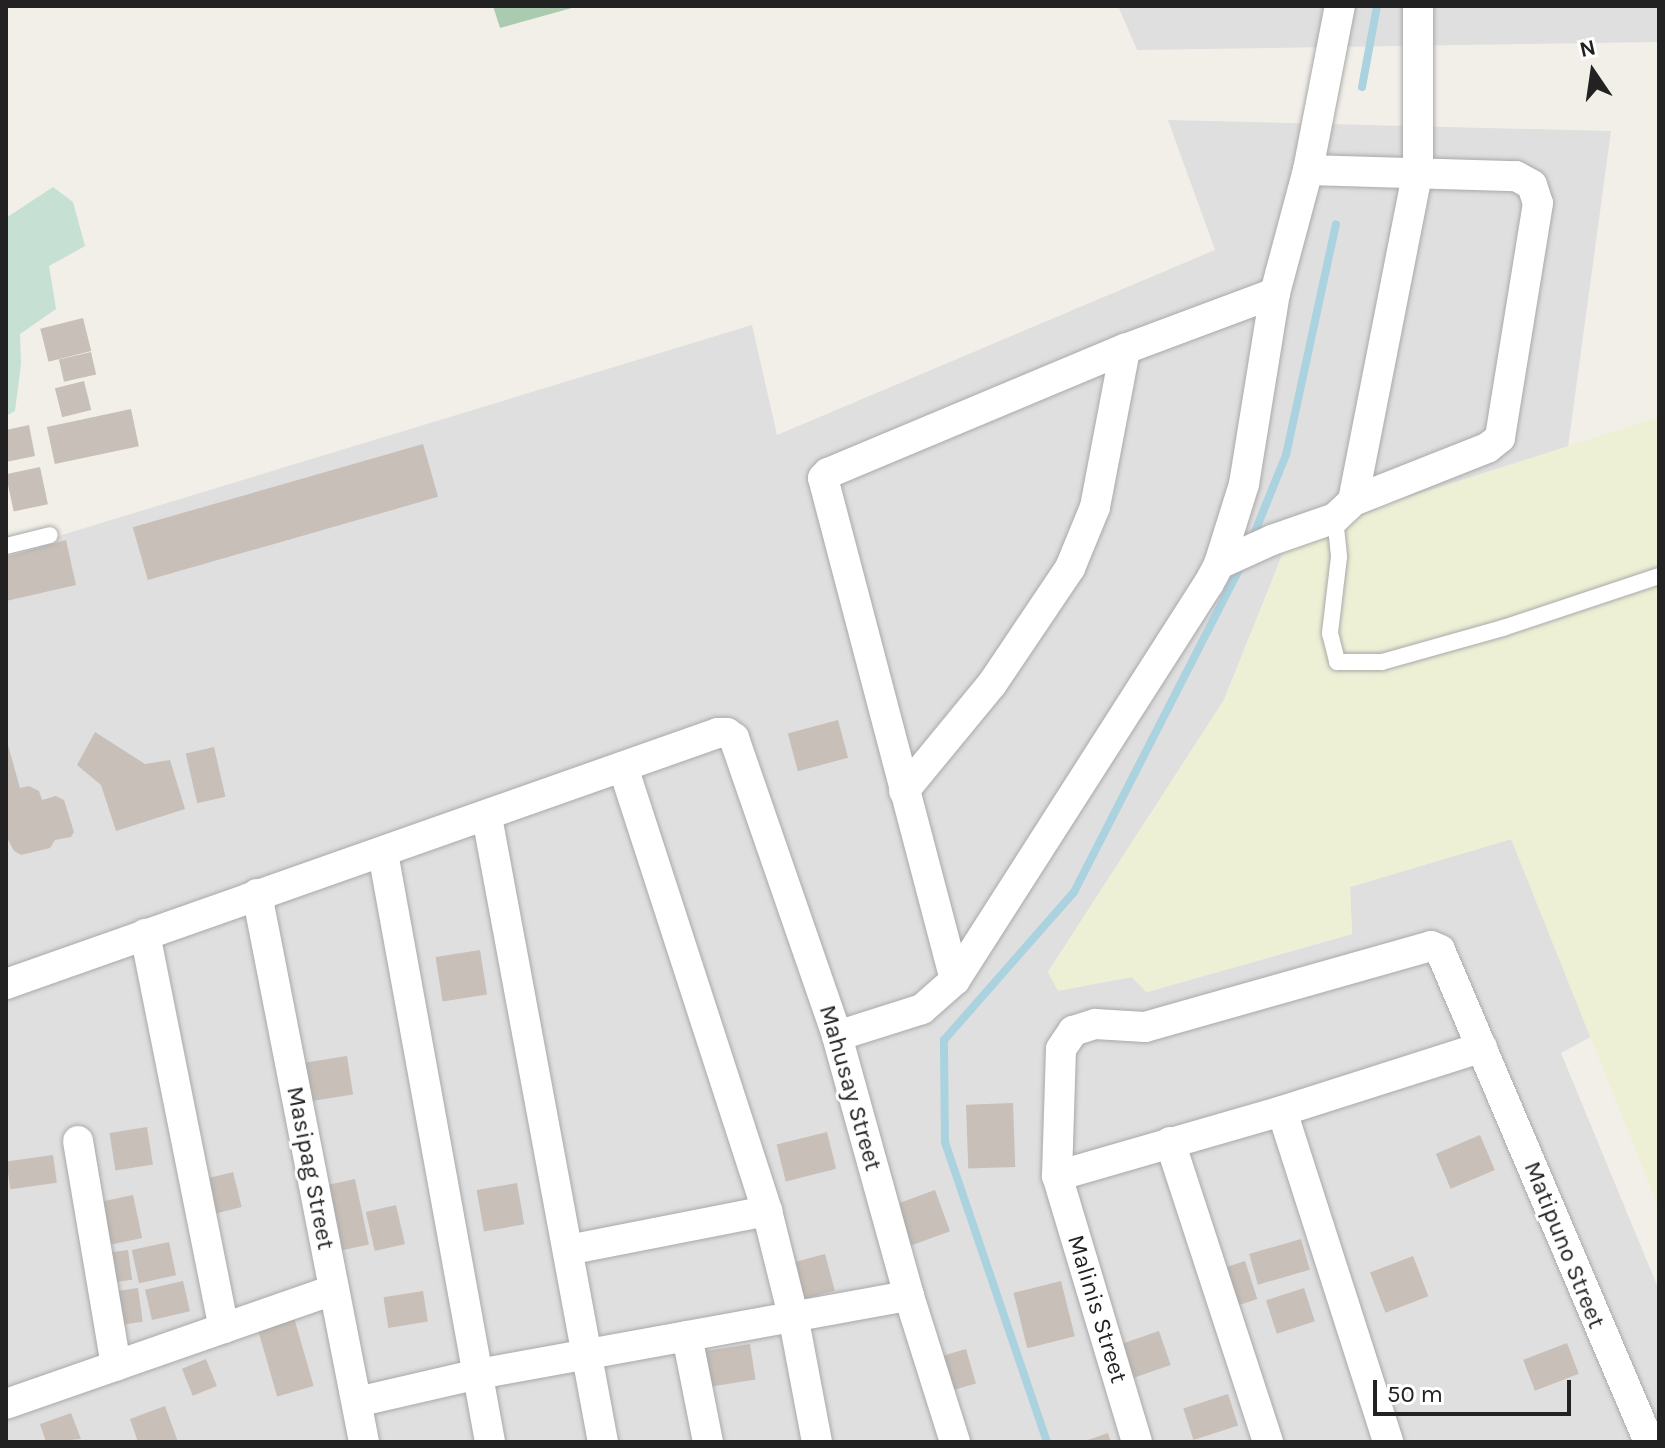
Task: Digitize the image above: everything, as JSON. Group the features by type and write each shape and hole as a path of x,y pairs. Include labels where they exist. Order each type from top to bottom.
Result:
{"street":[{"path":"837,1036 922,1009 955,980 1224,561 1244,484 1275,293 1308,170 1340,6"},
{"path":"1344,510 1418,171 1418,6"},
{"path":"1224,561 1487,448 1500,438 1538,203 1532,185 1516,176 1308,170"},
{"path":"955,980 823,478 828,473 1125,349 1275,293"},
{"path":"904,791 992,684 1070,568 1095,507 1125,349"},
{"name":"Mahusay Street","path":"623,767 718,733 734,738 837,1036 909,1296 955,1442"},
{"path":"6,984 623,767 767,1211 793,1315 817,1442"},
{"path":"487,817 603,1442"},
{"path":"383,853 490,1442"},
{"name":"Masipag Street","path":"257,894 364,1442"},
{"path":"145,934 224,1328"},
{"name":"Matipuno Street","path":"1057,1176 1061,1049 1073,1031 1095,1024 1145,1027 1431,946 1440,950 1649,1442"},
{"path":"1057,1176 1282,1111 1482,1047"},
{"path":"1282,1111 1388,1442"},
{"path":"78,1141 116,1366"},
{"path":"1170,1142 1268,1442"},
{"name":"Malinis Street","path":"1057,1176 1137,1442"},
{"path":"568,1250 767,1211"},
{"path":"7,1396 116,1366 334,1290"},
{"path":"357,1402 478,1374 909,1296"},
{"path":"687,1336 708,1442"}],"lane":[{"path":"1344,510 1330,633 1337,662 1382,662 1503,628 1659,576"},
{"path":"6,546 50,535"}],"shaded area":[{"path":"1118,6 1659,6 1659,42 1137,50"},
{"path":"1168,120 1611,131 1568,447 1387,504 1283,553 1224,700 1048,972 1058,990 1132,977 1147,992 1352,934 1350,887 1511,839 1609,1027 1561,1053 1659,1290 1659,1442 6,1442 6,552 752,325 777,435 1215,250"}],"green space":[{"path":"493,6 579,6 500,28"},
{"path":"53,187 73,202 85,246 49,266 56,309 20,334 21,364 15,411 6,416 6,218"},
{"path":"1659,417 1659,1209 1511,839 1350,887 1352,934 1146,992 1132,977 1058,991 1048,972 1224,700 1283,553 1387,504"}],"building":[{"path":"83,318 91,351 49,362 40,329"},
{"path":"91,352 96,374 64,382 59,359"},
{"path":"84,381 91,410 62,417 55,388"},
{"path":"131,409 139,446 55,464 47,427"},
{"path":"29,425 35,456 6,462 6,430"},
{"path":"423,444 438,497 148,580 133,527"},
{"path":"40,467 48,504 14,511 6,474"},
{"path":"66,540 76,585 6,601 6,557"},
{"path":"838,720 848,758 798,771 788,733"},
{"path":"95,732 145,764 170,760 185,809 116,831 101,785 77,765"},
{"path":"6,738 20,788 29,786 39,791 42,800 56,796 64,800 74,832 71,837 55,840 50,848 21,855 14,851 6,836"},
{"path":"214,747 225,797 197,803 186,754"},
{"path":"480,950 487,994 443,1001 436,957"},
{"path":"347,1056 353,1095 309,1102 303,1063"},
{"path":"1013,1103 1015,1167 968,1169 966,1105"},
{"path":"147,1127 153,1165 115,1170 109,1133"},
{"path":"827,1132 836,1169 786,1181 777,1145"},
{"path":"1480,1135 1495,1170 1451,1189 1436,1154"},
{"path":"53,1155 57,1183 10,1189 6,1162"},
{"path":"233,1172 242,1207 212,1214 203,1179"},
{"path":"355,1179 369,1245 333,1252 319,1187"},
{"path":"517,1183 524,1224 484,1231 477,1190"},
{"path":"935,1190 950,1231 910,1246 895,1205"},
{"path":"133,1195 142,1238 103,1246 94,1203"},
{"path":"396,1205 405,1244 375,1251 366,1212"},
{"path":"1301,1239 1310,1270 1258,1285 1249,1254"},
{"path":"169,1242 176,1275 139,1283 132,1250"},
{"path":"128,1250 132,1280 106,1283 102,1254"},
{"path":"825,1254 835,1291 800,1300 790,1263"},
{"path":"1413,1256 1428,1296 1385,1313 1370,1272"},
{"path":"1245,1261 1257,1299 1230,1308 1217,1270"},
{"path":"183,1281 190,1311 152,1320 145,1290"},
{"path":"1061,1281 1075,1336 1027,1348 1013,1293"},
{"path":"138,1288 143,1322 114,1326 109,1292"},
{"path":"1304,1288 1315,1321 1277,1334 1266,1300"},
{"path":"423,1291 428,1322 388,1328 383,1297"},
{"path":"293,1314 314,1386 277,1397 256,1324"},
{"path":"1159,1331 1171,1365 1127,1380 1116,1346"},
{"path":"1567,1343 1579,1374 1535,1391 1523,1360"},
{"path":"750,1344 756,1380 705,1388 700,1352"},
{"path":"966,1349 976,1384 952,1390 942,1356"},
{"path":"206,1359 217,1386 193,1396 182,1369"},
{"path":"1228,1394 1238,1425 1193,1440 1183,1409"},
{"path":"165,1406 178,1442 138,1442 130,1419"},
{"path":"71,1413 81,1439 46,1442 40,1424"},
{"path":"1108,1433 1111,1442 1082,1442"}],"waterway":[{"path":"1362,87 1377,6"},
{"path":"1252,539 1286,455 1336,224"},
{"path":"1047,1442 945,1142 944,1040 1074,892 1242,563"}]}
